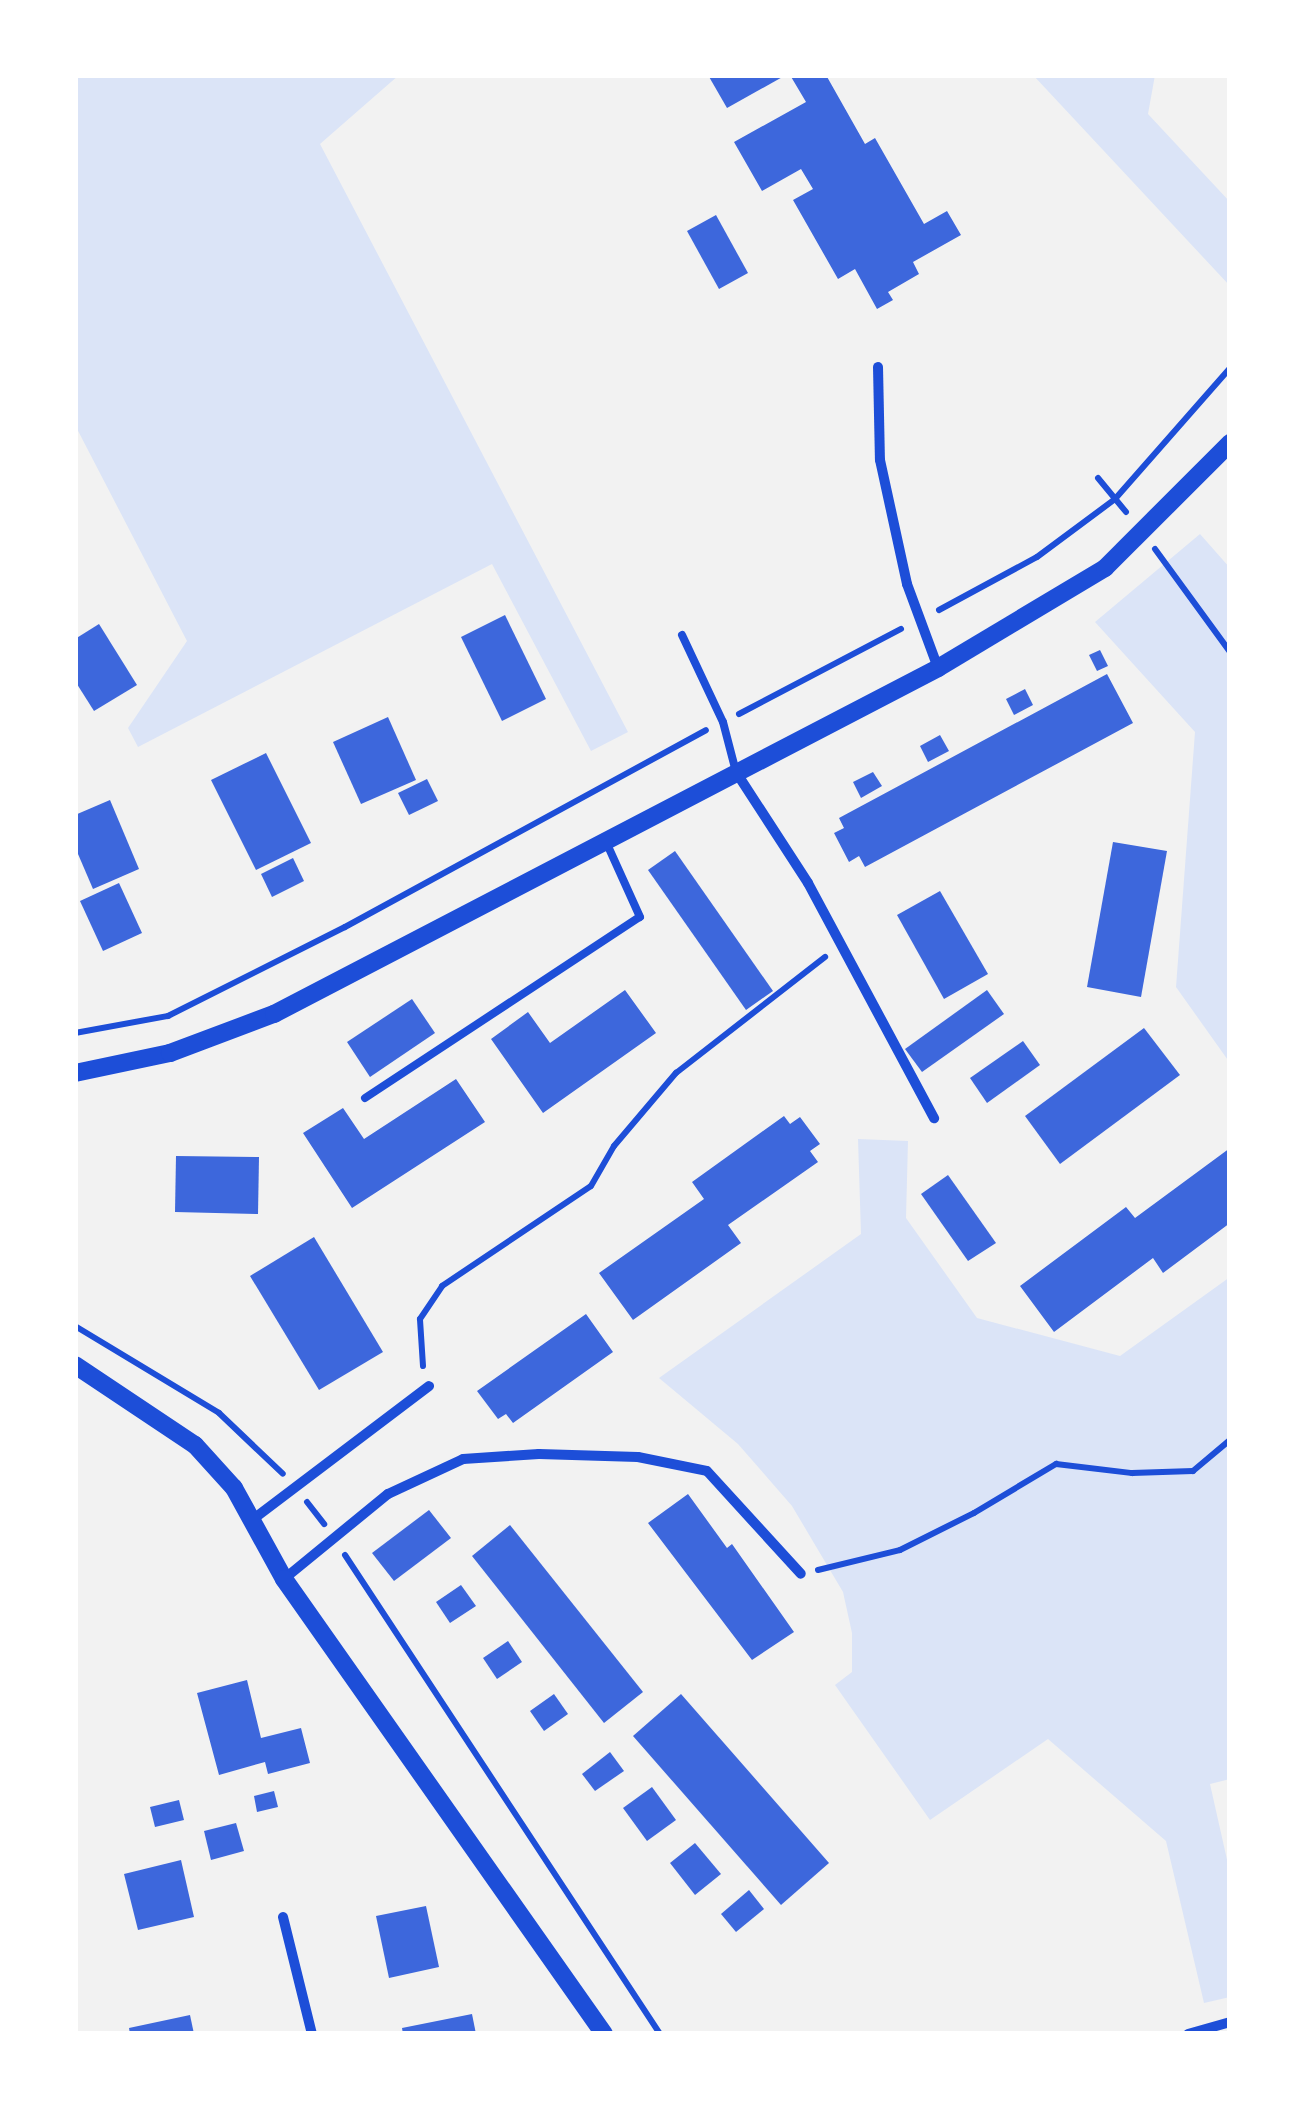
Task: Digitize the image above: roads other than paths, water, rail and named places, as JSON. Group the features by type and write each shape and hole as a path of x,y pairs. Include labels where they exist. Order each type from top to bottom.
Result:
{"street":[{"path":"878,367 880,460 907,584 938,668"},
{"path":"75,1073 170,1053 274,1014 938,668 1105,568 1144,534 1230,443"},
{"path":"736,772 808,883 838,946 934,1118"},
{"path":"75,1365 195,1445 234,1488 284,1578 604,2034"},
{"path":"252,1520 428,1386"},
{"path":"284,1578 388,1494 463,1459 539,1454 638,1457 708,1471 801,1574"},
{"path":"283,1918 312,2034"},
{"path":"1188,2034 1230,2022"}],"lane":[{"path":"682,635 723,722 736,772"},
{"path":"366,1098 640,917 605,840"}]}
